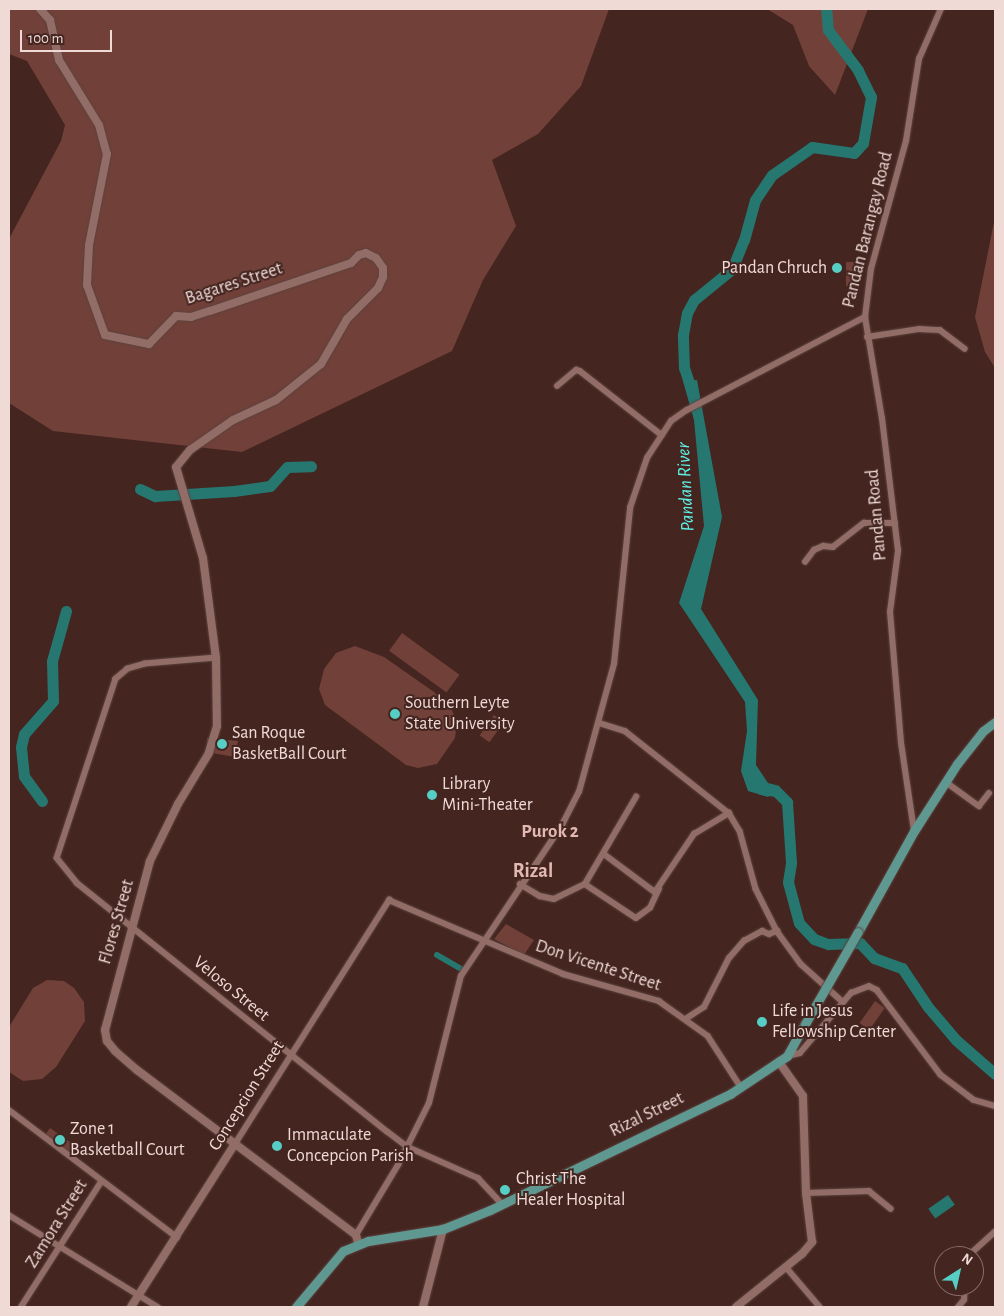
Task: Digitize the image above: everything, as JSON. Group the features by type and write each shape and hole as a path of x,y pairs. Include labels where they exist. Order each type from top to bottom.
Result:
{"main road":[{"name":"Rizal Street","path":"296,1307 343,1251 357,1239 443,1229 502,1204 741,1087 787,1056 914,831 973,741 995,722"}],"street":[{"name":"Bagares Street","path":"40,9 50,20 59,60 98,125 107,154 88,245 86,285 105,336 149,344 176,316 198,315 350,263 359,255 366,253 376,258 383,268 384,277 378,288 347,319 321,364 276,400 233,420 190,450 176,468 188,505"},
{"name":"Pandan Barangay Road","path":"357,1239 408,1147 429,1103 440,1067 461,976 486,940 520,884 562,825 579,792 614,664 630,508 647,458 671,421 687,410 865,317 871,269 906,141 919,58 941,9"},
{"name":"Pandan Road","path":"865,317 882,419 898,551 890,612 901,743 914,831"},
{"path":"867,337 919,329 940,330 965,349"},
{"path":"557,386 580,371 662,435"},
{"name":"Flores Street","path":"188,505 203,558 216,658 217,726 209,753 162,834 150,861 106,1017 107,1041 143,1075 357,1239"},
{"path":"805,562 814,550 823,546 833,547 864,523 894,523"},
{"name":"Veloso Street","path":"216,658 145,664 121,674 110,694 70,811 57,858 77,883 290,1055 408,1147 478,1178 502,1204"},
{"path":"599,723 625,732 729,813 740,831 756,889 777,932 800,964 843,1002"},
{"path":"946,782 979,806 989,792"},
{"path":"520,884 540,896 554,899 585,884 636,797"},
{"path":"585,884 636,918 650,908 694,834 729,813"},
{"path":"604,854 651,891 660,889"},
{"name":"Don Vicente Street","path":"389,900 563,974 659,1001 687,1018 720,1051 741,1087"},
{"name":"Concepcion Street","path":"131,1307 389,900"},
{"path":"687,1018 704,1007 728,958 744,941 762,931 769,934 777,932"},
{"path":"787,1056 800,1052 843,1002 859,988 869,986 877,990 941,1076 974,1100 995,1106"},
{"path":"736,1307 786,1267 812,1242 806,1193 803,1096 778,1062"},
{"path":"9,1110 101,1182 177,1236"},
{"name":"Zamora Street","path":"21,1307 61,1248 101,1182"},
{"path":"806,1193 869,1191 891,1209"},
{"path":"9,1215 158,1307"},
{"path":"423,1307 443,1229"},
{"path":"979,1246 995,1232"},
{"path":"786,1267 820,1307"},
{"path":"958,1307 964,1300 964,1296"}],"shaded area":[{"path":"9,9 609,9 581,86 538,134 492,160 516,226 483,280 452,351 242,452 53,431 9,403 9,239 61,141 65,125 27,61 9,54"},
{"path":"767,9 868,9 835,95 809,66 793,25"},
{"path":"995,217 995,368 985,352 975,317"},
{"path":"846,262 861,262 861,286 846,286"},
{"path":"402,633 459,675 447,693 389,651"},
{"path":"355,646 384,657 434,692 452,710 457,723 455,738 437,764 418,768 406,765 325,705 319,689 324,669 336,653"},
{"path":"494,715 504,722 489,742 480,735"},
{"name":"San Roque BasketBall Court","path":"207,738 238,741 235,757 206,752"},
{"path":"506,924 534,940 524,955 494,939"},
{"path":"47,980 64,981 74,988 84,1002 85,1021 56,1067 42,1079 23,1081 9,1072 9,1027 33,988"},
{"path":"875,1001 885,1008 869,1030 860,1023"},
{"name":"Zone 1 Basketball Court","path":"50,1128 76,1146 72,1153 45,1135"}],"water":[{"path":"697,380 722,517 701,609 758,700 756,765 768,783 780,786 768,797 748,791 741,771 747,731 745,702 679,603 704,526 694,420 683,381"},
{"path":"948,1195 955,1205 935,1219 928,1209"}],"waterway":[{"name":"Pandan River","path":"693,395 684,368 683,335 687,313 694,300 732,269 744,240 755,200 772,175 812,147 854,153 863,143 871,97 858,70 828,30 826,9"},
{"path":"140,489 155,496 234,491 270,486 287,467 311,466"},
{"path":"42,801 24,776 21,747 24,734 53,701 52,661 66,611"},
{"name":"Pandan River","path":"761,789 776,791 787,802 791,863 788,882 799,923 814,939 828,944 860,943 874,958 902,968 928,1007 956,1040 995,1074"},
{"path":"437,955 463,970"}],"place":[{"name":"Pandan Chruch","path":"837,268"},
{"name":"Southern Leyte State University","path":"395,714"},
{"name":"San Roque BasketBall Court","path":"222,744"},
{"name":"Library Mini-Theater","path":"432,795"},
{"name":"Life in Jesus Fellowship Center","path":"762,1022"},
{"name":"Zone 1 Basketball Court","path":"60,1140"},
{"name":"Immaculate Concepcion Parish","path":"277,1146"},
{"name":"Christ The Healer Hospital","path":"505,1190"}],"district":[{"name":"Purok 2","path":"550,832"},
{"name":"Rizal","path":"533,871"}]}
